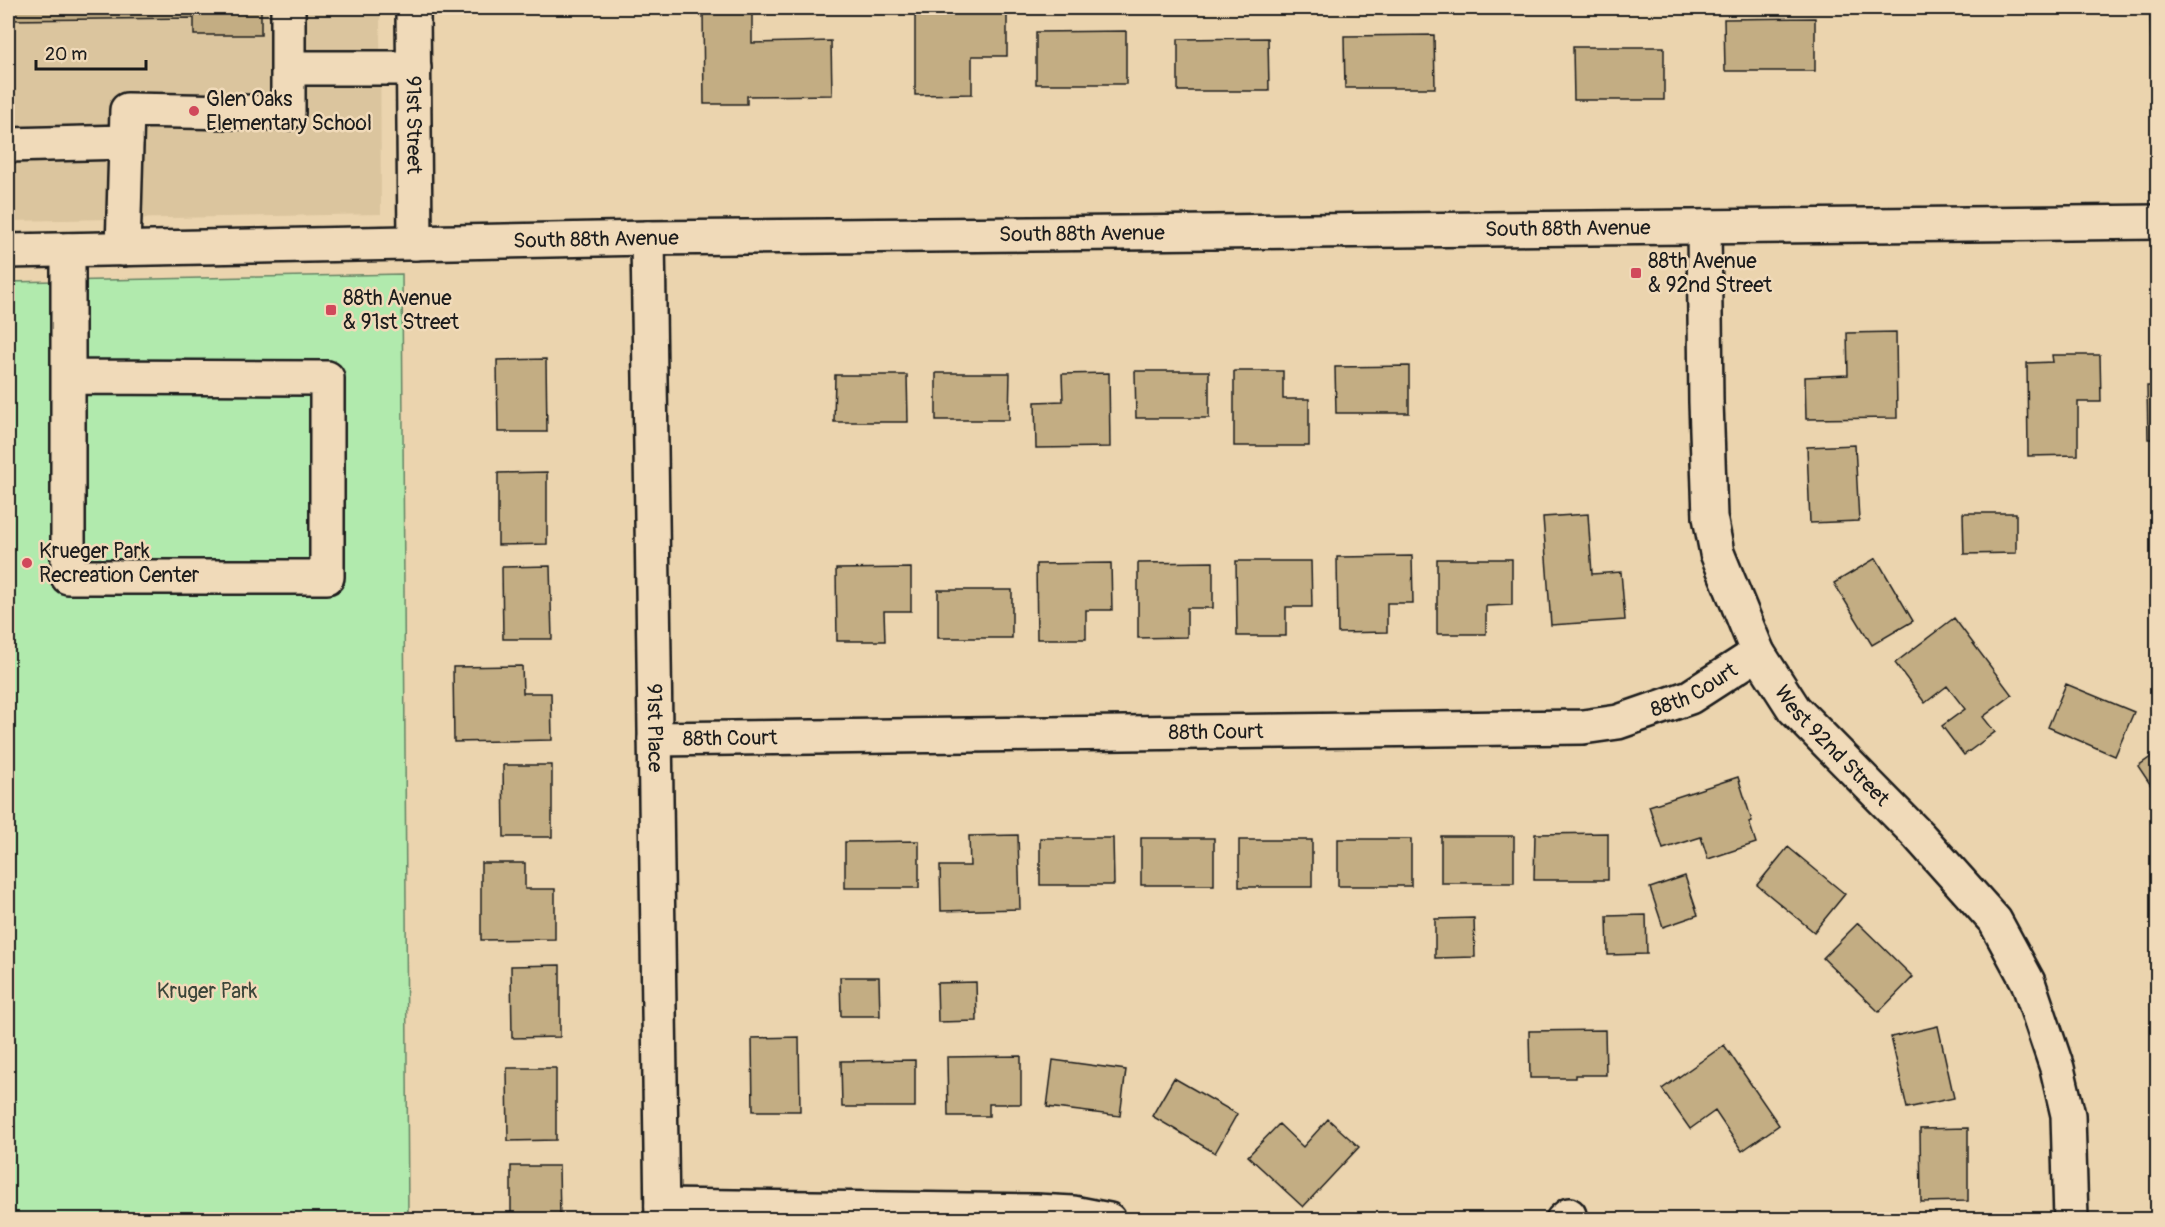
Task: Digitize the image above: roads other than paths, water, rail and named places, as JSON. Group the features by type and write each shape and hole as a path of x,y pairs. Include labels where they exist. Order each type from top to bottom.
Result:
{"street":[{"path":"123,249 127,110 288,113 288,8"},
{"name":"91st Street","path":"413,8 415,243"},
{"path":"289,68 414,68"},
{"path":"8,145 126,142"},
{"name":"South 88th Avenue","path":"8,251 648,238 2157,222"},
{"name":"West 92nd Street","path":"1704,227 1710,518 1717,553 1758,653 1794,709 1919,836 1995,921 2028,982 2058,1068 2068,1115 2071,1220"},
{"name":"91st Place","path":"648,238 662,1213"},
{"path":"68,250 68,377 68,577 327,577 327,378 68,377"},
{"name":"88th Court","path":"655,739 1583,727 1618,722 1690,697 1758,653"},
{"path":"662,1213 1036,1210 1109,1220"}],"place":[{"name":"Glen Oaks Elementary School","path":"194,111"},
{"name":"88th Avenue & 92nd Street","path":"1636,273"},
{"name":"88th Avenue & 91st Street","path":"331,310"},
{"name":"Krueger Park Recreation Center","path":"27,563"}],"park label":[{"name":"Kruger Park","path":"207,991"}]}
